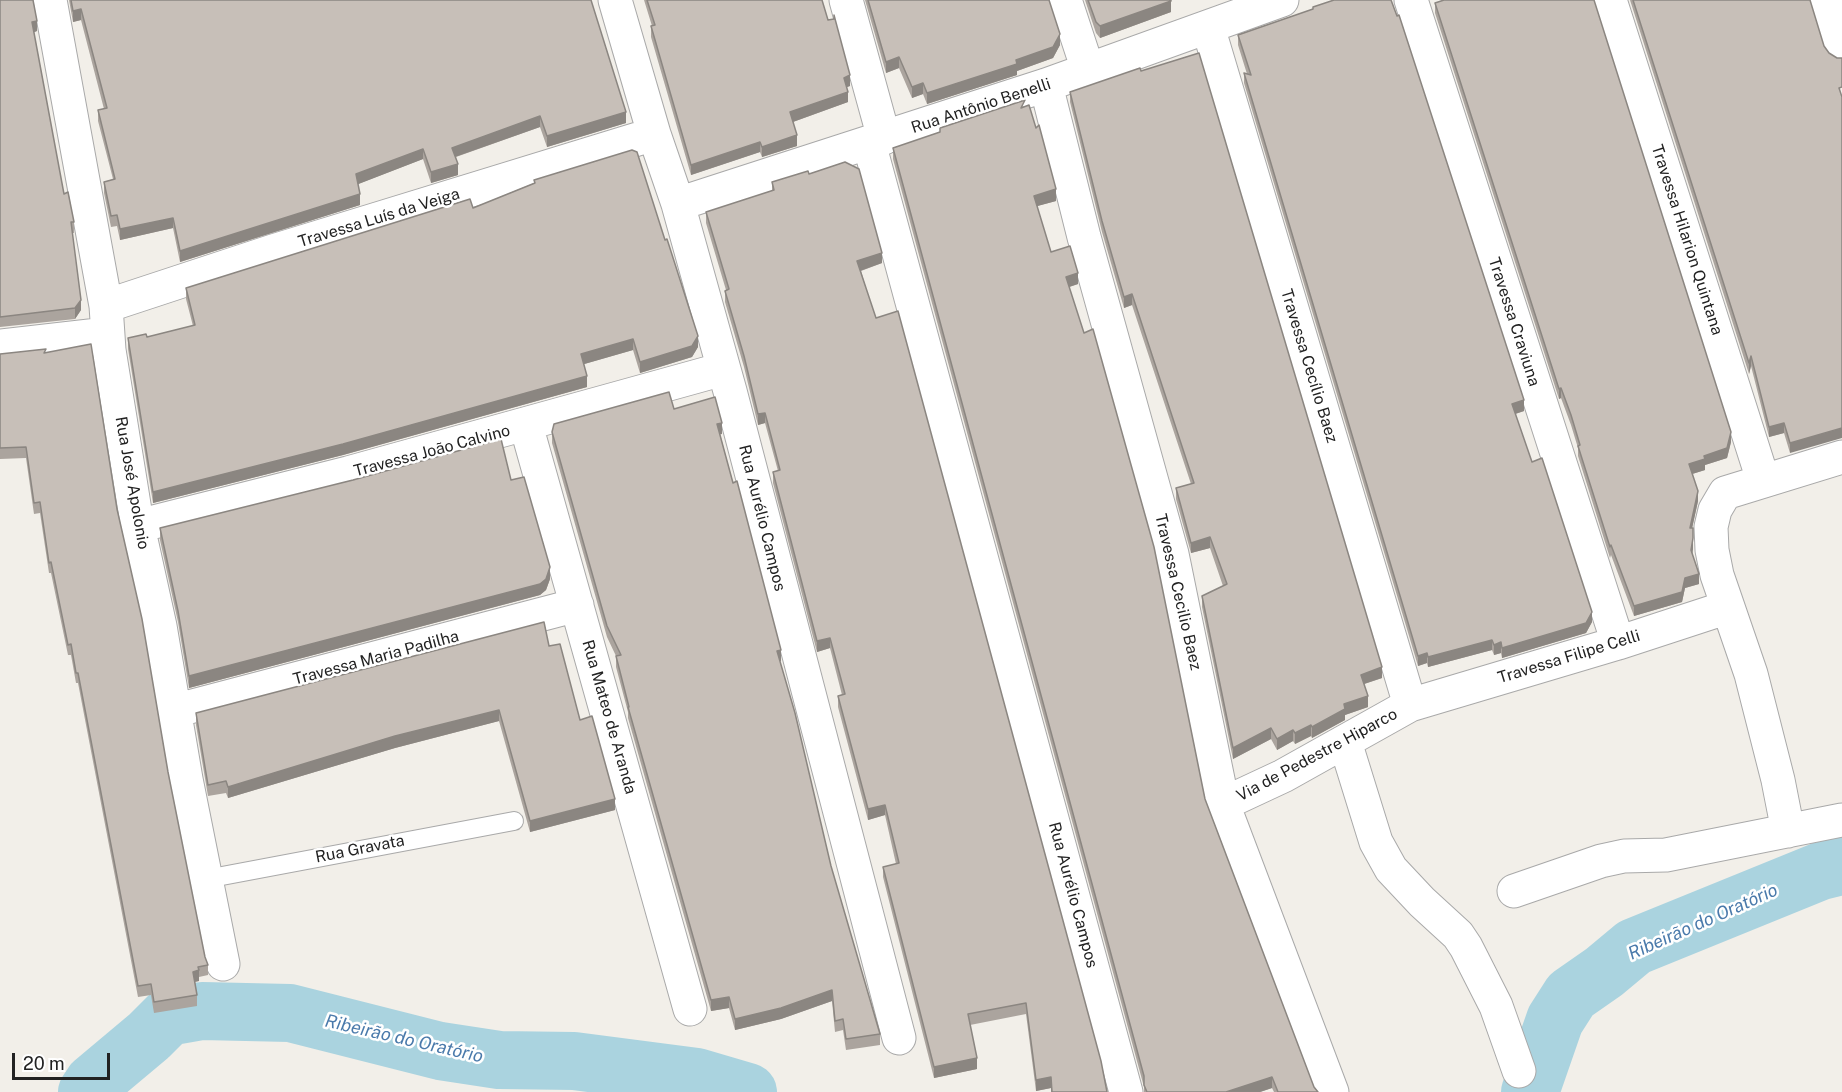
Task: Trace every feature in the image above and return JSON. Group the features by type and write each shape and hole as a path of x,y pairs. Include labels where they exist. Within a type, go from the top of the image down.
{"street":[{"name":"Rua José Apolonio","path":"50,0 107,320 138,526 160,626 174,711 223,964"},
{"name":"Rua Aurélio Campos","path":"615,0 654,134 678,204 899,1038"},
{"name":"Rua Aurélio Campos","path":"846,0 876,141 1126,1092"},
{"path":"1065,0 1088,70"},
{"name":"Rua Antônio Benelli","path":"678,204 1046,85 1281,0"},
{"name":"Travessa Craviuna","path":"1411,0 1618,643"},
{"name":"Travessa Hilarion Quintana","path":"1610,0 1763,480"},
{"path":"1826,0 1842,50"},
{"name":"Travessa Cecílio Baez","path":"1208,27 1410,705"},
{"name":"Travessa Cecilio Baez","path":"1046,85 1084,237 1172,554 1223,804 1332,1092"},
{"name":"Travessa Luís da Veiga","path":"0,346 107,320 273,251 654,134"},
{"name":"Travessa João Calvino","path":"138,526 348,473 723,369"},
{"name":"Rua Mateo de Aranda","path":"526,425 690,1010"},
{"path":"1788,831 1778,780 1751,674 1717,575 1712,550 1711,527 1714,510 1725,493 1842,457"},
{"name":"Travessa Maria Padilha","path":"174,711 577,605"},
{"name":"Travessa Filipe Celli","path":"1410,705 1618,643 1732,620"},
{"name":"Via de Pedestre Hiparco","path":"1223,804 1283,776 1410,705"},
{"path":"1345,742 1376,842 1391,869 1458,935 1466,947 1496,1006 1519,1071"},
{"path":"1514,891 1601,861 1624,856 1666,855 1842,820"}],"lane":[{"name":"Rua Gravata","path":"206,879 514,821"}],"building":[{"path":"0,0 33,0 37,21 32,22 64,194 68,192 74,222 71,222 81,300 75,308 0,317"},
{"path":"71,0 591,0 626,112 547,136 540,116 452,148 458,164 431,172 423,149 356,174 360,194 180,251 173,218 120,229 117,215 111,216 104,182 115,179 98,110 107,108 81,9 73,11"},
{"path":"647,0 822,0 828,20 834,19 834,15 850,75 844,78 848,92 790,112 797,135 762,147 760,142 691,165 651,26 655,25"},
{"path":"868,0 1049,0 1060,34 1053,47 1016,60 1017,64 927,93 923,83 912,87 899,57 886,62"},
{"path":"1088,0 1171,1 1100,26 1096,22"},
{"path":"1334,0 1391,0 1397,16 1399,15 1524,400 1512,404 1532,462 1542,458 1592,612 1586,623 1502,648 1501,642 1494,645 1492,640 1428,657 1427,653 1418,656 1244,73 1251,75 1238,35"},
{"path":"1444,0 1594,0 1731,432 1727,448 1689,464 1698,491 1690,528 1693,528 1691,550 1699,574 1685,578 1682,592 1634,606 1611,545 1610,547 1578,446 1580,445 1571,415 1561,388 1559,389 1435,3"},
{"path":"1633,0 1810,0 1824,46 1829,53 1842,58 1842,87 1839,88 1842,97 1842,428 1790,443 1784,423 1769,427 1751,356 1749,363"},
{"path":"1199,53 1382,667 1361,675 1368,696 1344,704 1345,709 1312,727 1311,725 1295,733 1293,730 1277,739 1271,728 1233,748 1202,596 1227,584 1210,537 1191,543 1176,488 1194,483 1132,294 1124,297 1102,221 1070,92 1140,68 1141,71"},
{"path":"1025,100 1021,108 1029,105 1036,128 1039,125 1056,189 1034,196 1051,252 1070,246 1078,273 1066,277 1084,333 1093,329 1154,547 1205,799 1314,1087 1318,1092 1278,1092 1272,1077 1226,1092 1147,1092 1144,1085 1144,1076 893,148 940,132 940,128"},
{"path":"632,150 637,152 698,336 692,346 640,362 633,339 581,354 587,376 343,444 153,492 128,338 146,334 147,337 195,325 186,288 470,199 473,208 535,183 534,180"},
{"path":"845,162 859,169 882,253 857,261 876,318 898,311 1101,1061 1107,1092 1052,1092 1051,1077 1036,1080 1026,1003 968,1014 977,1058 934,1067 883,867 899,863 885,805 868,809 838,696 845,694 830,638 817,641 773,472 780,470 765,413 758,414 725,291 729,289 706,212 774,190 772,182 808,171 809,174"},
{"path":"91,344 117,509 142,619 168,772 208,965 198,967 199,970 193,972 197,995 154,1002 151,984 138,986 78,673 76,673 71,644 68,645 51,562 49,563 40,502 34,503 26,447 0,448 0,354 46,349 44,353"},
{"path":"669,392 674,409 715,397 722,423 717,424 733,483 737,481 781,650 777,651 795,713 831,866 880,1034 846,1039 843,1019 835,1021 832,990 781,1008 735,1019 729,997 711,1000 628,707 616,656 621,655 607,626 552,432 554,424"},
{"path":"501,439 511,480 524,477 550,567 546,579 540,584 189,676 160,528 353,480"},
{"path":"544,622 549,646 560,644 580,720 592,716 615,799 530,821 499,710 395,736 228,787 226,781 208,785 196,713"}],"waterway":[{"name":"Ribeirão do Oratório","path":"1530,1092 1555,1020 1571,995 1634,947 1821,871 1842,866"},
{"name":"Ribeirão do Oratório","path":"87,1092 93,1083 168,1017 202,1011 290,1013 440,1051 499,1060 574,1061 697,1077 748,1092"}]}
